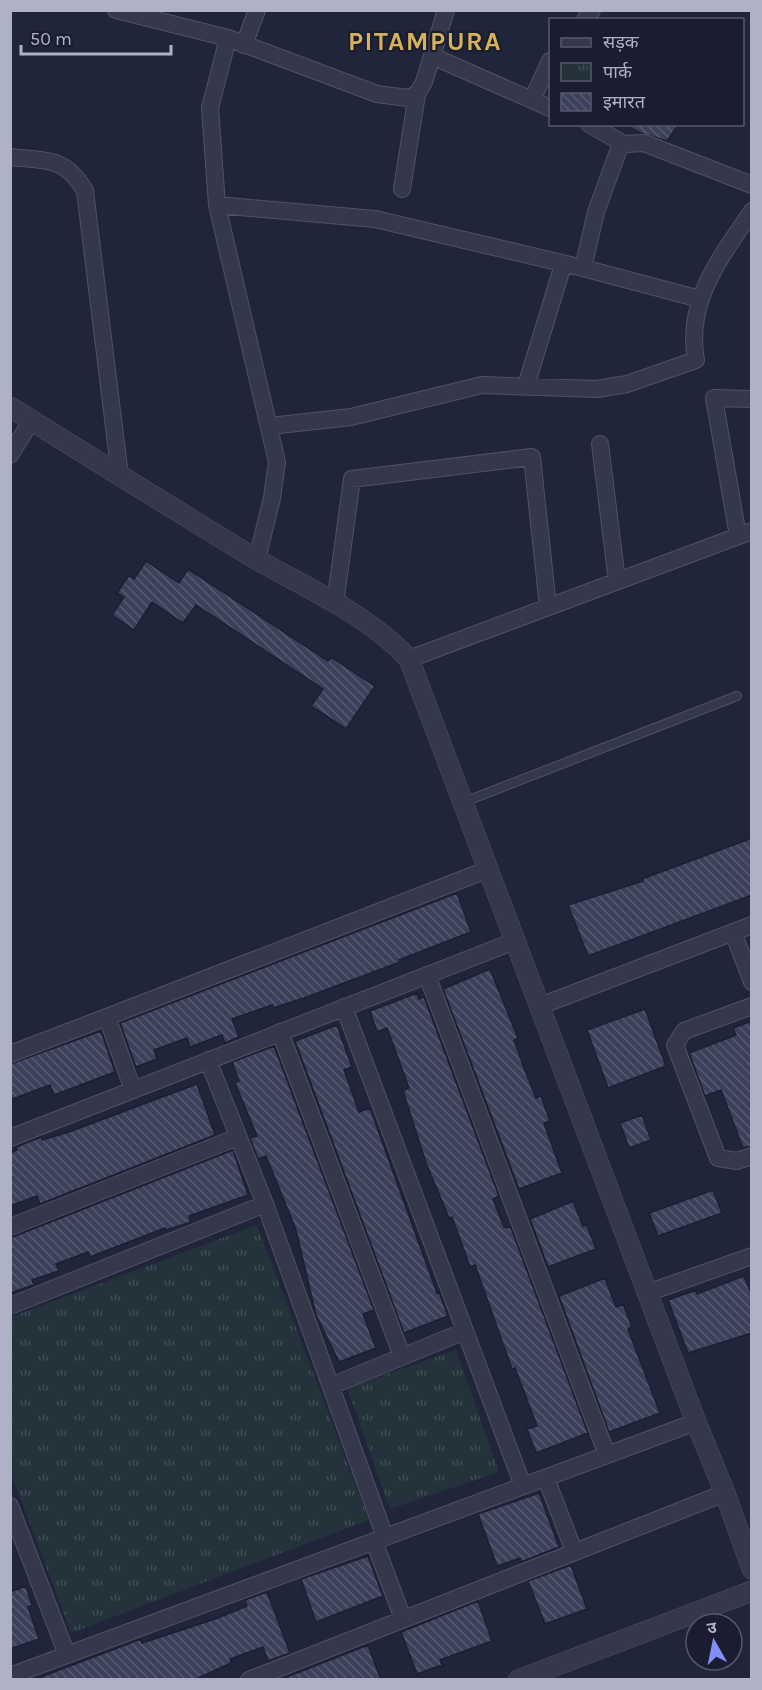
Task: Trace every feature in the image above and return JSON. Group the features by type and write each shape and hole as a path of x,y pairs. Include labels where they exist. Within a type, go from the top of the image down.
{"street":[{"path":"116,10 228,38 394,99 408,98 417,94"},
{"path":"244,45 257,10"},
{"path":"402,189 417,94 424,82 446,10"},
{"path":"228,38 210,108 217,205 277,462 272,498 257,559"},
{"path":"432,56 549,108"},
{"path":"532,100 549,63"},
{"path":"592,126 624,144 644,143 752,185"},
{"path":"583,268 596,212 620,148 624,144"},
{"path":"10,157 60,165 75,172 86,191 120,476"},
{"path":"217,205 359,216 583,268 700,299"},
{"path":"270,426 351,417 467,388 526,386 565,390 608,387 627,384 696,360 693,329 700,299 709,275 752,211"},
{"path":"526,386 563,265"},
{"path":"409,659 745,534 714,398 752,399"},
{"path":"10,407 120,476 335,604 391,640 409,659 752,1569"},
{"path":"10,455 32,420"},
{"path":"600,444 617,581"},
{"path":"335,604 352,478 532,457 549,607"},
{"path":"10,1054 489,869"},
{"path":"540,1006 752,925"},
{"path":"733,932 752,982"},
{"path":"10,1138 515,941"},
{"path":"427,975 607,1455"},
{"path":"752,1006 684,1031 675,1044 718,1158 737,1161 752,1156"},
{"path":"344,1007 523,1486"},
{"path":"107,1017 132,1090"},
{"path":"280,1032 402,1356"},
{"path":"208,1060 265,1204 331,1386 403,1619"},
{"path":"10,1227 238,1137"},
{"path":"10,1306 265,1204"},
{"path":"647,1293 752,1256"},
{"path":"331,1386 465,1330"},
{"path":"10,1676 696,1422"},
{"path":"546,1478 574,1551"},
{"path":"249,1680 725,1493"},
{"path":"10,1506 68,1655"},
{"path":"518,1680 751,1594"}],"lane":[{"path":"463,802 738,696"}],"green space":[{"path":"257,1225 369,1520 71,1633 11,1473 11,1317"},
{"path":"456,1350 499,1472 390,1509 347,1388"}],"building":[{"path":"628,126 678,126 667,141 640,133"},
{"path":"146,561 179,583 188,569 328,661 331,657 375,686 346,729 311,706 323,689 196,605 183,623 152,602 134,630 112,615 124,597 117,593 129,575 134,579"},
{"path":"752,838 752,895 588,956 568,905 643,881 642,879"},
{"path":"457,893 471,932 399,960 400,962 304,998 273,1008 272,1005 232,1019 239,1037 225,1043 222,1035 190,1047 187,1038 154,1050 157,1059 136,1067 120,1023"},
{"path":"490,969 518,1038 514,1040 526,1073 536,1098 541,1096 550,1121 544,1123 562,1173 519,1189 443,989"},
{"path":"417,993 419,999 424,997 499,1196 493,1199 504,1227 511,1228 588,1433 536,1453 527,1429 537,1426 515,1368 512,1369 475,1265 470,1267 452,1217 449,1218 426,1163 403,1091 409,1088 387,1028 377,1032 370,1011"},
{"path":"645,1009 666,1066 608,1088 587,1030"},
{"path":"752,1021 752,1146 743,1148 721,1090 705,1096 689,1053 736,1035 733,1028"},
{"path":"337,1025 352,1067 344,1070 359,1112 370,1108 437,1293 439,1292 448,1316 404,1333 295,1041"},
{"path":"101,1031 115,1072 54,1095 50,1085 10,1100 10,1064"},
{"path":"274,1046 374,1310 363,1314 376,1348 339,1362 316,1315 296,1230 266,1156 258,1159 250,1138 257,1136 235,1083 239,1081 232,1062"},
{"path":"197,1084 215,1135 40,1204 37,1196 10,1206 10,1153 17,1150 16,1147 41,1137 42,1140 69,1132"},
{"path":"642,1115 651,1140 629,1148 620,1123"},
{"path":"233,1150 248,1195 189,1216 191,1222 166,1230 165,1228 90,1257 88,1252 56,1264 59,1271 32,1280 34,1285 10,1293 10,1238"},
{"path":"713,1190 722,1213 658,1236 649,1213"},
{"path":"573,1201 583,1226 587,1225 596,1249 548,1267 530,1219"},
{"path":"744,1276 752,1295 752,1333 688,1353 668,1300 696,1290 697,1294"},
{"path":"605,1278 616,1307 623,1304 632,1327 628,1329 660,1413 609,1432 559,1296"},
{"path":"539,1493 559,1547 521,1562 520,1558 497,1566 478,1514"},
{"path":"368,1556 383,1596 316,1622 301,1579"},
{"path":"571,1565 587,1609 545,1624 528,1581"},
{"path":"26,1586 32,1605 28,1607 39,1639 10,1649 10,1592"},
{"path":"267,1592 290,1653 268,1661 263,1647 230,1659 231,1663 194,1680 33,1680 141,1639 142,1643 215,1619 247,1606 245,1600"},
{"path":"478,1601 492,1641 440,1660 442,1665 417,1674 401,1632"},
{"path":"368,1645 381,1680 279,1680"}],"district":[{"name":"PITAMPURA","path":"425,41"}]}
